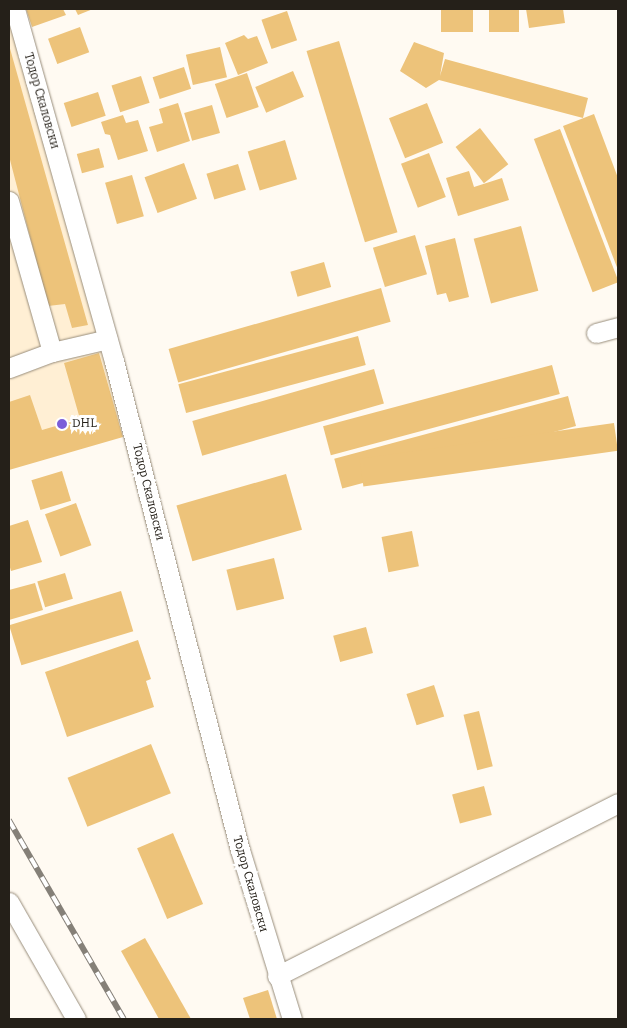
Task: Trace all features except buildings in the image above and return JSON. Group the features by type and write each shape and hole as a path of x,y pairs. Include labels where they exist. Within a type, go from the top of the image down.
{"street":[{"name":"Тодор Скаловски","path":"15,9 108,338 240,850 277,976 292,1019"},
{"path":"9,201 52,352"},
{"path":"596,333 618,327"},
{"path":"9,368 52,352 108,338"},
{"path":"277,976 618,803"},
{"path":"9,902 76,1019"}],"shaded area":[{"path":"9,9 128,420 9,462"}],"railway":[{"path":"9,820 124,1019"}],"place":[{"name":"DHL","path":"62,424"}]}
